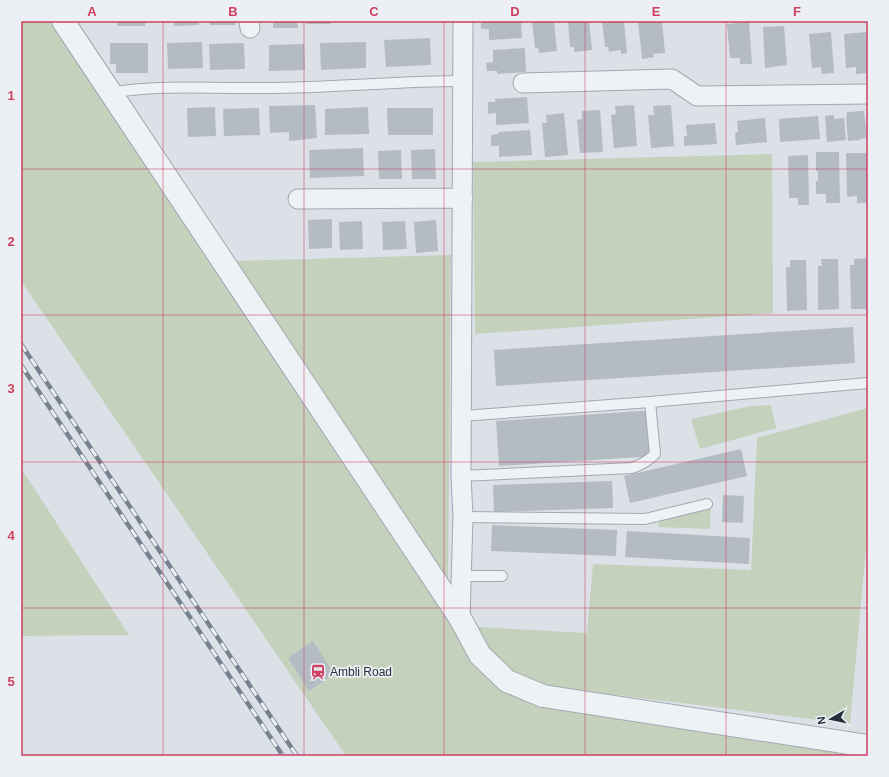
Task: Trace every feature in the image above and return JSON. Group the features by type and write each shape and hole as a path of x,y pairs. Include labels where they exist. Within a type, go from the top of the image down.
{"street":[{"path":"62,21 460,618 480,655 507,681 543,696 868,746"},
{"path":"460,618 463,517 461,476 463,21"},
{"path":"523,83 672,79 697,96 868,94"},
{"path":"298,199 463,198"}],"lane":[{"path":"110,93 124,90 174,88 265,88 463,81"},
{"path":"462,416 650,402 868,383"},
{"path":"461,476 632,468 640,465 648,461 655,454 650,402"},
{"path":"463,517 645,519 707,504"},
{"path":"461,576 502,576"}],"green space":[{"path":"21,21 58,21 478,656 543,698 852,756 346,756 21,281"},
{"path":"772,154 773,313 475,334 473,162"},
{"path":"451,255 448,581 232,261"},
{"path":"771,405 776,428 700,449 691,419 751,406"},
{"path":"868,408 868,526 850,724 544,686 512,673 487,648 476,627 587,633 593,564 751,570 757,438"},
{"path":"21,468 129,635 21,636"},
{"path":"711,505 710,529 658,527 659,518"}],"building":[{"path":"117,21 145,21 145,26 117,26"},
{"path":"174,21 199,21 199,25 174,26"},
{"path":"210,21 235,21 235,25 210,25"},
{"path":"273,21 297,21 298,28 273,28"},
{"path":"306,21 331,21 331,24 306,24"},
{"path":"481,21 521,21 522,38 489,40 489,29 481,29"},
{"path":"532,21 554,21 557,51 539,53 538,48 535,48"},
{"path":"568,21 589,21 592,50 574,52 574,47 570,47"},
{"path":"602,21 624,21 627,53 621,54 621,50 609,52 608,47 605,47"},
{"path":"638,21 662,21 665,53 653,54 654,57 642,59"},
{"path":"749,22 752,64 740,64 740,58 730,58 727,24"},
{"path":"784,26 787,65 765,68 763,27"},
{"path":"831,32 834,73 822,74 821,67 812,68 809,34"},
{"path":"866,32 868,73 856,74 856,67 846,68 844,34"},
{"path":"430,38 431,65 386,67 384,40"},
{"path":"202,42 203,68 168,69 167,43"},
{"path":"366,42 366,68 321,70 320,43"},
{"path":"110,43 148,43 148,73 116,73 116,64 110,64"},
{"path":"244,43 245,69 210,70 209,44"},
{"path":"304,44 305,70 269,71 269,45"},
{"path":"525,48 526,72 497,74 497,71 487,71 486,63 493,62 493,50"},
{"path":"527,97 529,123 496,125 496,113 488,114 488,102 495,102 495,99"},
{"path":"315,105 317,138 289,141 289,132 270,133 269,106"},
{"path":"634,105 637,146 614,148 611,115 616,114 615,106"},
{"path":"671,105 674,146 651,148 648,115 654,115 653,106"},
{"path":"215,107 216,136 188,137 187,108"},
{"path":"368,107 369,134 325,135 325,109"},
{"path":"259,108 260,135 224,136 223,109"},
{"path":"387,108 433,108 433,135 388,135"},
{"path":"600,110 603,152 580,153 577,120 582,119 582,111"},
{"path":"864,111 867,138 848,141 847,112"},
{"path":"564,113 568,155 545,157 542,123 547,123 546,115"},
{"path":"834,115 834,119 844,118 846,140 827,142 825,116"},
{"path":"818,116 820,139 780,142 779,119"},
{"path":"765,118 767,142 736,145 735,133 738,132 737,121"},
{"path":"715,123 717,144 684,146 684,136 687,136 686,125"},
{"path":"530,130 532,155 499,157 499,146 491,146 491,135 498,134 498,132"},
{"path":"363,148 364,176 310,178 309,150"},
{"path":"435,149 436,179 412,179 411,150"},
{"path":"401,150 402,179 379,179 378,151"},
{"path":"816,152 839,152 840,203 826,203 826,194 816,194 818,171 816,171"},
{"path":"846,153 868,153 868,203 857,203 857,196 847,197"},
{"path":"808,155 809,205 798,205 798,198 789,198 788,156"},
{"path":"332,219 332,248 309,249 308,220"},
{"path":"436,220 438,251 416,253 414,222"},
{"path":"362,221 363,249 340,250 339,222"},
{"path":"405,221 407,249 383,250 382,222"},
{"path":"868,258 868,309 851,309 850,265 854,265 854,259"},
{"path":"821,259 838,259 839,309 818,310 818,266 822,266"},
{"path":"790,260 806,260 807,310 787,311 786,267 790,267"},
{"path":"853,327 855,363 496,386 494,350"},
{"path":"654,410 657,456 499,466 496,421"},
{"path":"741,449 747,476 630,503 624,476"},
{"path":"612,481 613,508 494,512 493,485"},
{"path":"723,495 744,496 743,523 722,522"},
{"path":"492,525 617,530 616,556 491,551"},
{"path":"627,531 750,538 749,564 625,557"},
{"path":"313,641 334,674 309,691 288,658"}],"railway":[{"path":"21,344 297,756"},
{"path":"21,365 283,756"}],"place":[{"name":"Ambli Road","path":"318,672"}]}
